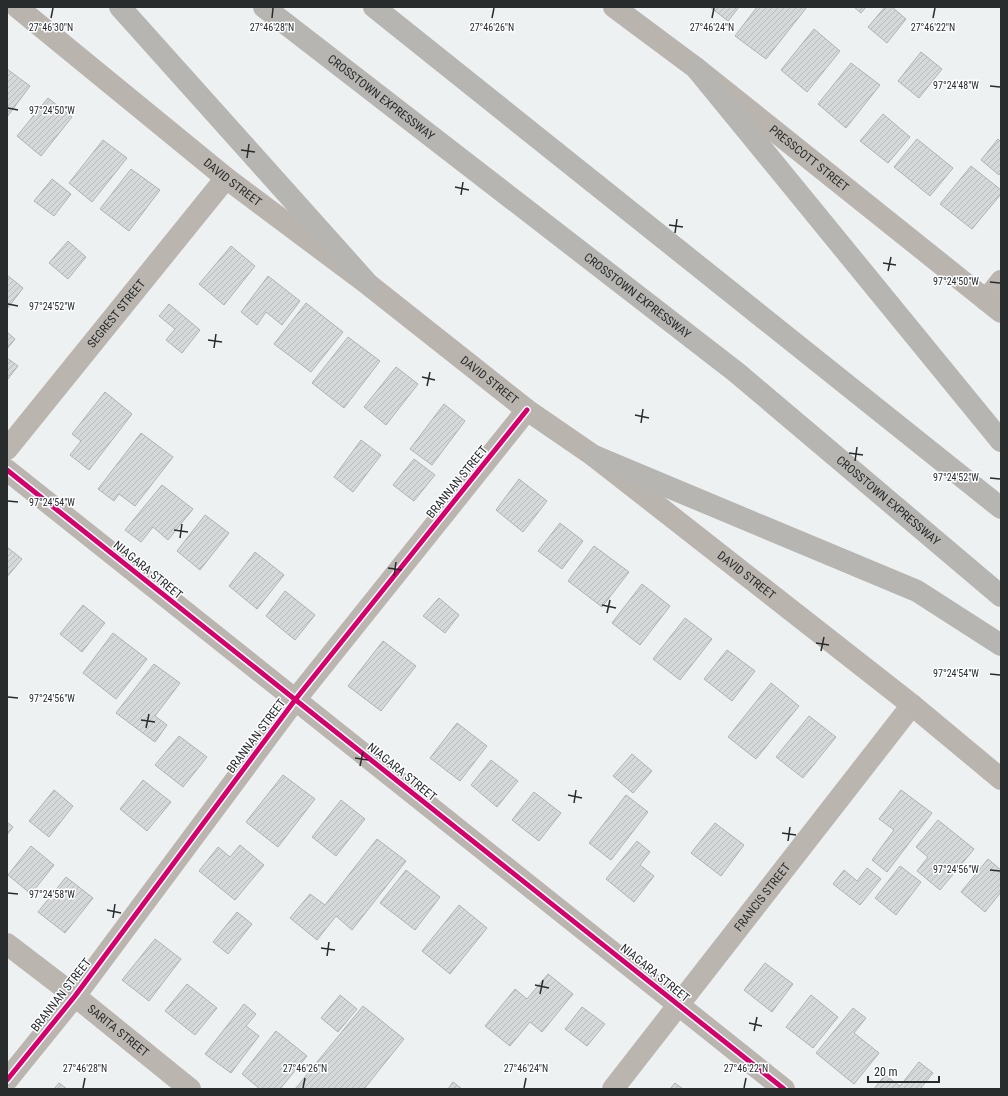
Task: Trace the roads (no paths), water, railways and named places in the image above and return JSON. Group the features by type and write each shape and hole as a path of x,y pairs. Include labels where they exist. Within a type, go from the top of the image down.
{"highway":[{"path":"120,7 369,285"},
{"name":"CROSSTOWN EXPRESSWAY","path":"264,7 736,372 1001,596"},
{"path":"374,7 1001,508"},
{"path":"696,68 1001,441"},
{"path":"594,456 917,591 1001,645"}],"main road":[{"name":"DAVID STREET","path":"17,7 226,178 369,285 527,410 594,456 912,705 1001,780"},
{"name":"PRESSCOTT STREET","path":"614,7 696,68 994,306"}],"street":[{"name":"SEGREST STREET","path":"7,449 226,178"},
{"path":"994,306 1001,281"},
{"name":"BRANNAN STREET","path":"7,1080 75,996 295,700 527,410"},
{"name":"NIAGARA STREET","path":"7,470 784,1089"},
{"name":"FRANCIS STREET","path":"613,1089 912,705"},
{"name":"SARITA STREET","path":"7,944 75,996 190,1089"}]}
